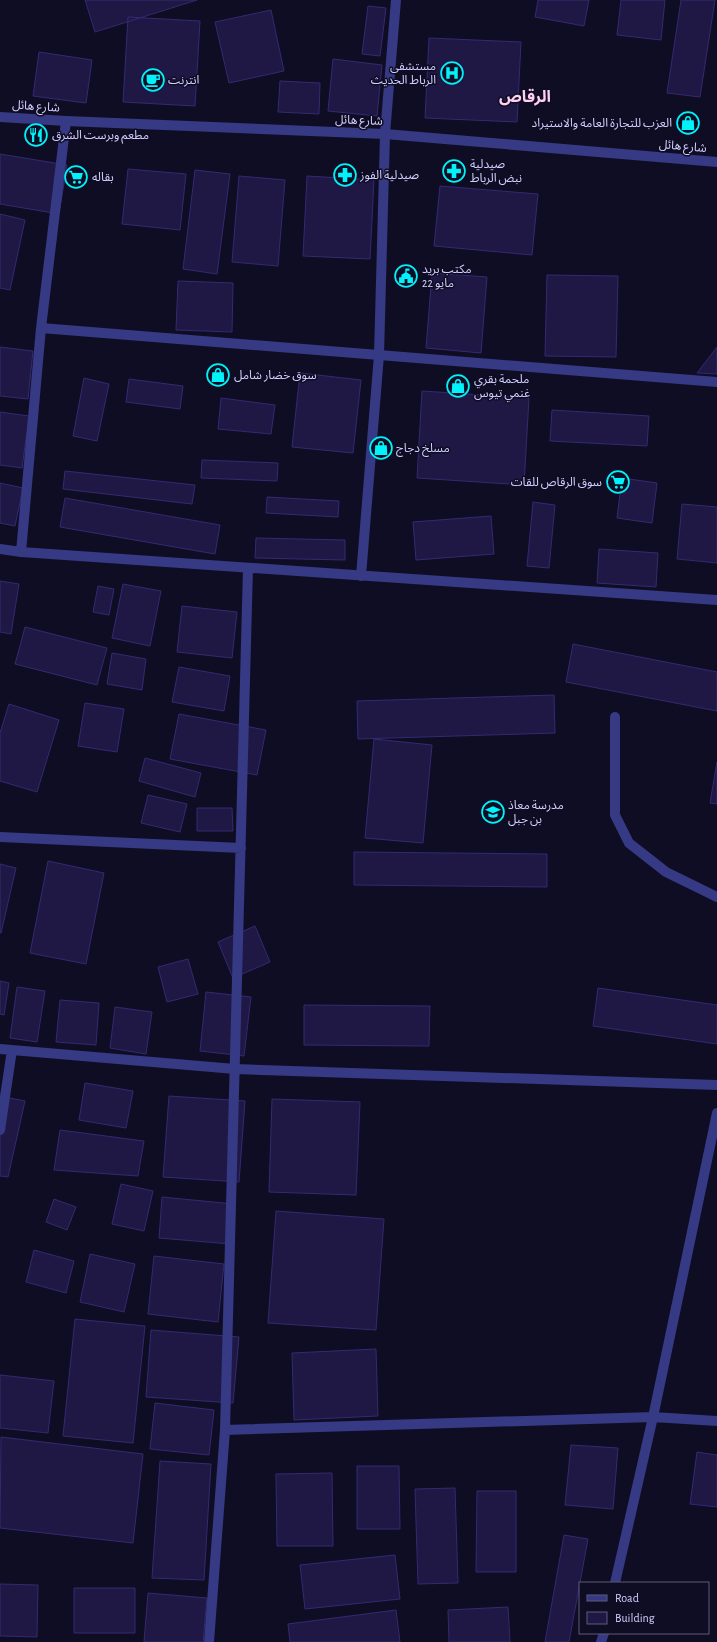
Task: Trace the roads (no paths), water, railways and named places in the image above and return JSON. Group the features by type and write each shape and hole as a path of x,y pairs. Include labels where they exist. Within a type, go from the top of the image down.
{"street":[{"path":"361,576 379,355 385,134 396,0"},
{"name":"شارع هائل","path":"0,117 385,134 717,162"},
{"path":"21,552 41,328 66,121"},
{"path":"41,328 717,382"},
{"path":"0,550 717,600"},
{"path":"209,1642 225,1430 248,568"},
{"path":"615,717 615,815 629,843 666,872 717,896"},
{"path":"0,837 241,848"},
{"path":"0,1049 235,1069 717,1085"},
{"path":"0,1130 12,1050"},
{"path":"615,1582 653,1417 717,1113"},
{"path":"225,1430 653,1417 717,1421"}],"place":[{"name":"مستشفى الرباط الحديث","path":"452,73"},
{"name":"انترنت","path":"153,80"},
{"name":"العزب للتجارة العامة والاستيراد","path":"688,123"},
{"name":"مطعم وبرست الشرق","path":"36,135"},
{"name":"صيدلية نبض الرباط","path":"454,171"},
{"name":"صيدلية الفوز","path":"345,175"},
{"name":"بقاله","path":"76,177"},
{"name":"مكتب بريد 22 مايو","path":"406,276"},
{"name":"سوق خضار شامل","path":"218,375"},
{"name":"ملحمة بقري غنمي تيوس","path":"458,386"},
{"name":"مسلخ دجاج","path":"381,448"},
{"name":"سوق الرقاص للقات","path":"618,482"},
{"name":"مدرسة معاذ بن جبل","path":"493,812"}],"district":[{"name":"الرقاص","path":"525,96"}]}
